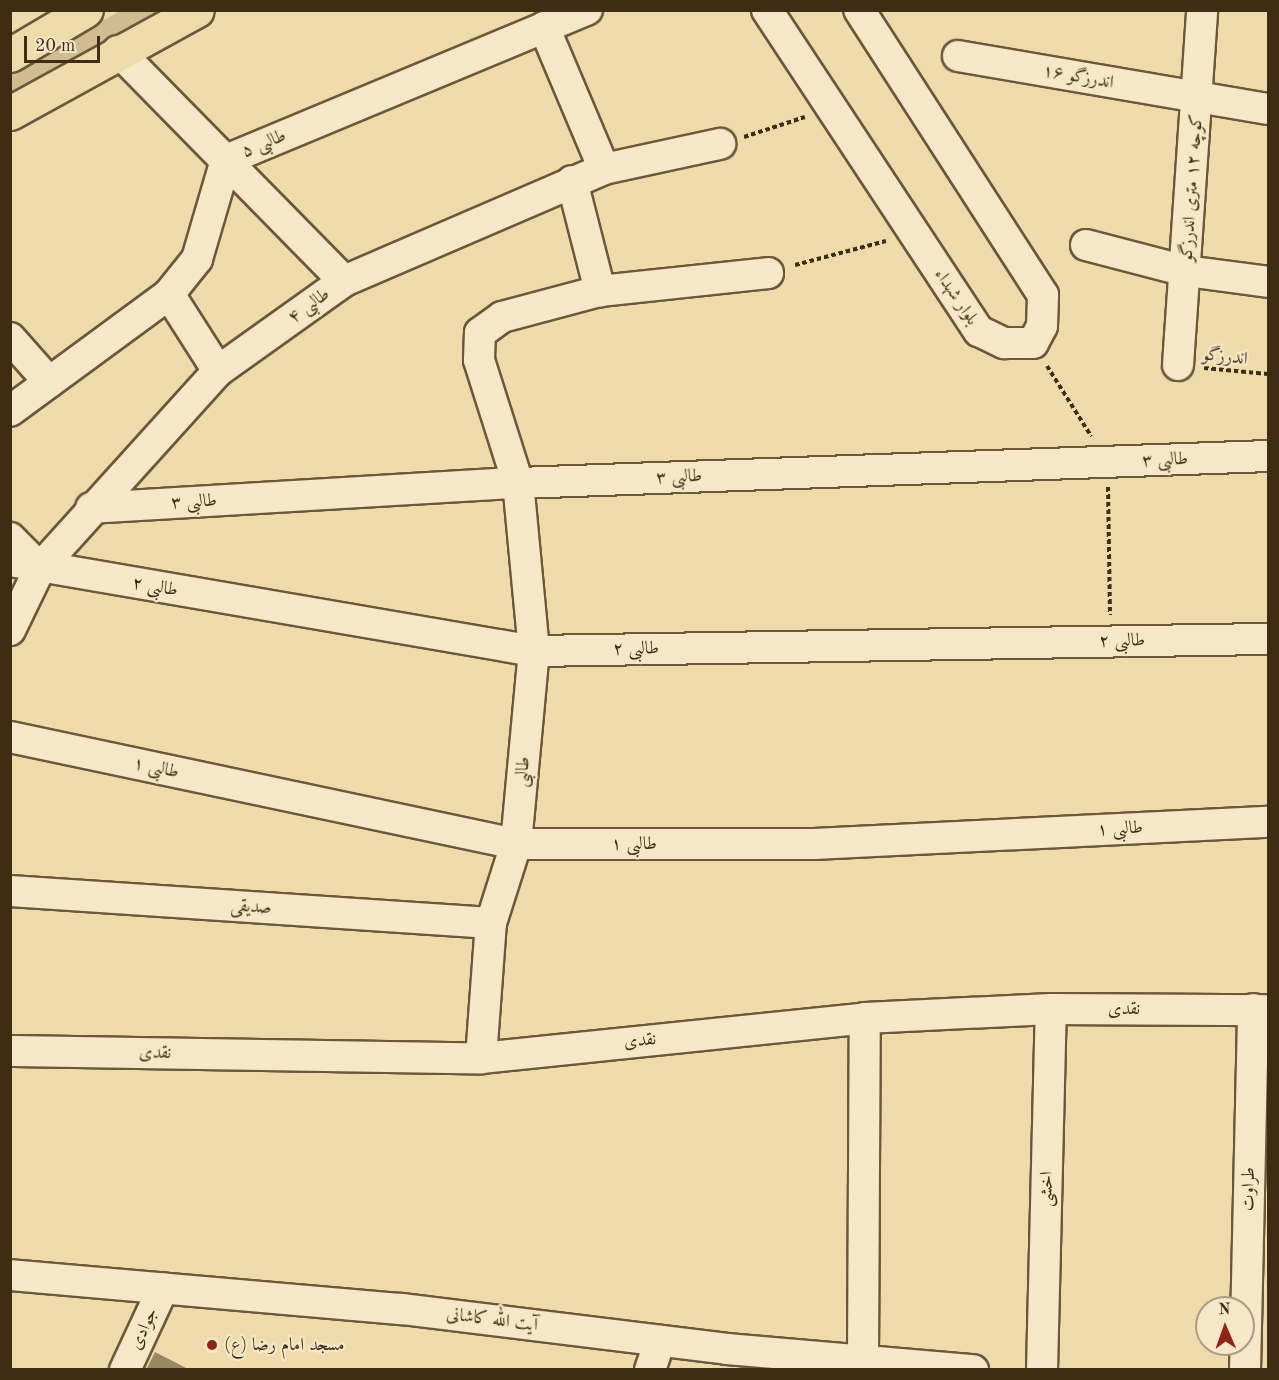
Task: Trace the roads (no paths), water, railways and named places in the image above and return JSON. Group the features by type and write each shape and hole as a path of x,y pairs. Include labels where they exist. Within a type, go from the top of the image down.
{"main road":[{"path":"10,54 86,10"},
{"path":"10,113 118,51 197,10"}],"street":[{"name":"طالبی ۵","path":"10,411 169,294 197,258 226,160 587,10"},
{"name":"بلوار شهداء","path":"767,10 979,331 1004,343 1033,343 1042,326 1043,295 859,10"},
{"name":"کوچه ۱۲ متری اندرزگو","path":"1178,365 1198,98 1202,10"},
{"path":"544,27 604,169"},
{"path":"118,51 344,281"},
{"name":"اندرزگو ۱۶","path":"958,56 1269,109"},
{"name":"طالبی ۴","path":"10,630 40,568 91,508 218,371 344,281 604,169 720,144"},
{"path":"572,181 600,291 768,273"},
{"path":"1086,245 1186,271 1269,282"},
{"name":"طالبی","path":"481,1058 491,923 516,844 534,651 518,483 479,360 480,333 502,317 600,291"},
{"path":"169,294 218,371"},
{"path":"10,338 49,382"},
{"name":"طالبی ۳","path":"91,508 518,483 1269,456"},
{"path":"10,538 40,568"},
{"name":"طالبی ۲","path":"10,561 40,568 534,651 1269,639"},
{"name":"طالبی ۱","path":"10,737 516,844 814,844 1269,822"},
{"name":"صدیقی","path":"10,891 491,923"},
{"name":"نقدی","path":"10,1051 481,1058 865,1018 1051,1009 1261,1010"},
{"name":"اخشی","path":"1042,1370 1051,1009"},
{"name":"طراوت","path":"1245,1370 1261,1010"},
{"path":"863,1359 865,1018"},
{"name":"آیت الله کاشانی","path":"10,1275 163,1288 660,1341 724,1359 863,1359 973,1370"},
{"name":"جوادی","path":"125,1370 163,1288"},
{"path":"650,1370 660,1341"}],"place":[{"name":"مسجد امام رضا (ع)","path":"212,1345"}]}
